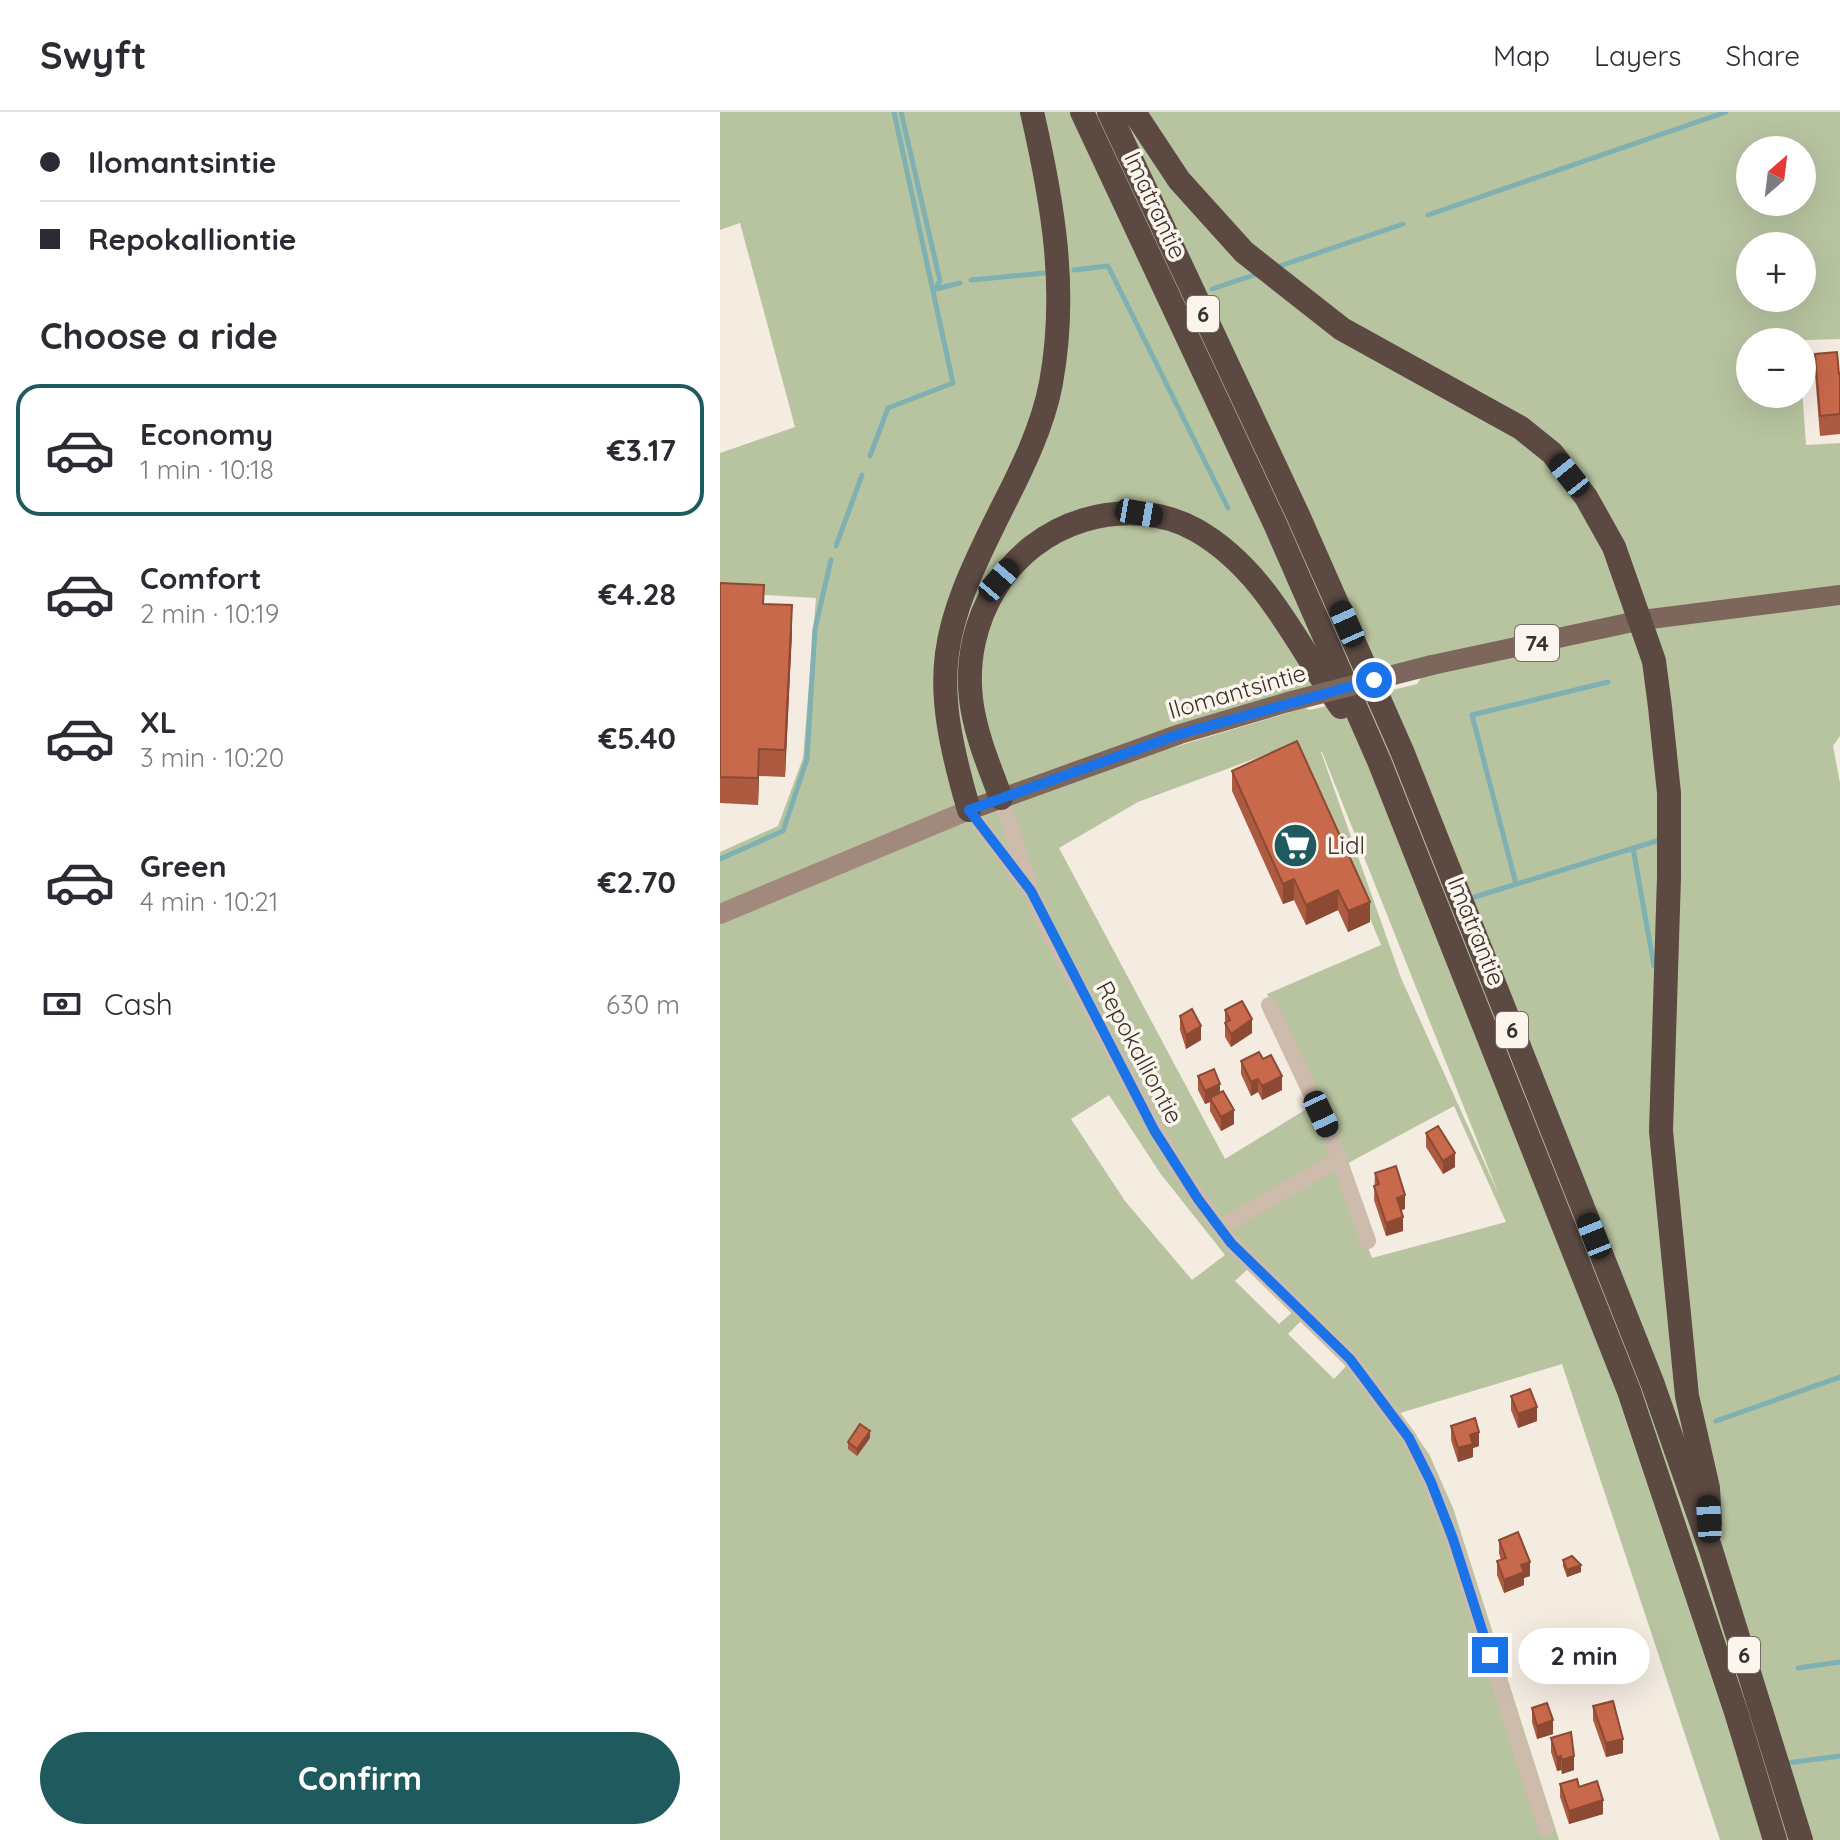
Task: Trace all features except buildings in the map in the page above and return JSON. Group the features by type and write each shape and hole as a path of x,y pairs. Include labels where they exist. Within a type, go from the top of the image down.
{"highway":[{"path":"969,810 954,760 945,707 944,665 949,629 958,598 1015,482 1042,416 1056,338 1060,283 1055,216 1032,112"},
{"name":"Imatrantie","path":"1082,112 1276,526 1379,761 1629,1391 1775,1840"},
{"name":"Imatrantie","path":"1109,112 1298,515 1402,751 1652,1382 1711,1550 1801,1840"},
{"path":"1134,112 1179,180 1266,271 1342,329 1491,410 1552,453 1586,497 1614,547 1654,661 1669,793 1669,877 1661,1052 1667,1209 1687,1396 1708,1488 1711,1550"},
{"path":"1001,798 983,750 971,700 973,651 986,604 1016,561 1045,535 1067,525 1112,514 1167,518 1194,529 1241,562 1259,581 1319,677 1379,761"}],"main road":[{"name":"Ilomantsintie","path":"720,914 1001,798 1180,734 1288,702 1432,665 1642,620 1840,595"}],"street":[{"name":"Repokalliontie","path":"1001,798 1031,891 1154,1130 1198,1199 1231,1243 1350,1359 1409,1438 1431,1482 1453,1539 1546,1829"},
{"name":"Repokalliontie","path":"969,810 1031,891"},
{"path":"1269,1005 1340,1159 1368,1241"},
{"path":"1221,1227 1340,1159"}],"green space":[{"path":"720,112 1124,112 1240,255 1516,433 1581,499 1634,613 1328,680 1262,580 1169,515 1044,531 974,628 995,794 720,910 720,852 778,826 803,758 816,598 720,592 720,453 795,427 740,223 720,230"},
{"path":"1145,112 1840,112 1840,339 1816,340 1816,328 1736,328 1736,408 1803,408 1806,445 1840,443 1840,736 1833,746 1840,783 1840,1840 1720,1840 1562,1364 1400,1413 1429,1454 1453,1508 1559,1840 720,1840 720,918 1058,782 1304,708 1310,710 1417,684 1425,671 1648,625 1556,446 1348,324 1250,244 1186,175","holes":["1297,743 1381,945 1267,994 1318,1102 1225,1159 1059,848 1138,802","1321,752 1499,1195 1401,978","1109,1095 1160,1173 1225,1255 1192,1280 1125,1201 1071,1119","1454,1106 1506,1222 1372,1258 1339,1168","1251,1266 1296,1309 1279,1324 1235,1281","1304,1318 1349,1363 1334,1379 1288,1334"]},
{"path":"1137,518 1219,551 1320,684 1003,791 977,699 991,605 1046,541"}],"waterway":[{"path":"870,456 888,408 953,383 894,112"},
{"path":"901,112 940,281 935,289"},
{"path":"1428,215 1726,112"},
{"path":"1277,267 1403,224"},
{"path":"1074,270 1108,266 1228,508"},
{"path":"971,280 1045,273"},
{"path":"1212,289 1260,273"},
{"path":"936,289 960,283"},
{"path":"836,546 862,475"},
{"path":"720,859 783,831 807,759 815,629 831,560"},
{"path":"1516,884 1472,715 1608,682"},
{"path":"1468,899 1663,839"},
{"path":"1633,848 1654,966"},
{"path":"1716,1421 1840,1377"},
{"path":"1798,1668 1840,1662"},
{"path":"1787,1763 1840,1756"}],"place":[{"name":"Lidl","path":"1296,845"}],"route":[{"path":"1374,680 1180,734 969,810 1031,891 1062,958 1154,1130 1198,1199 1231,1243 1350,1359 1409,1438 1431,1482 1453,1539 1490,1655"}]}
